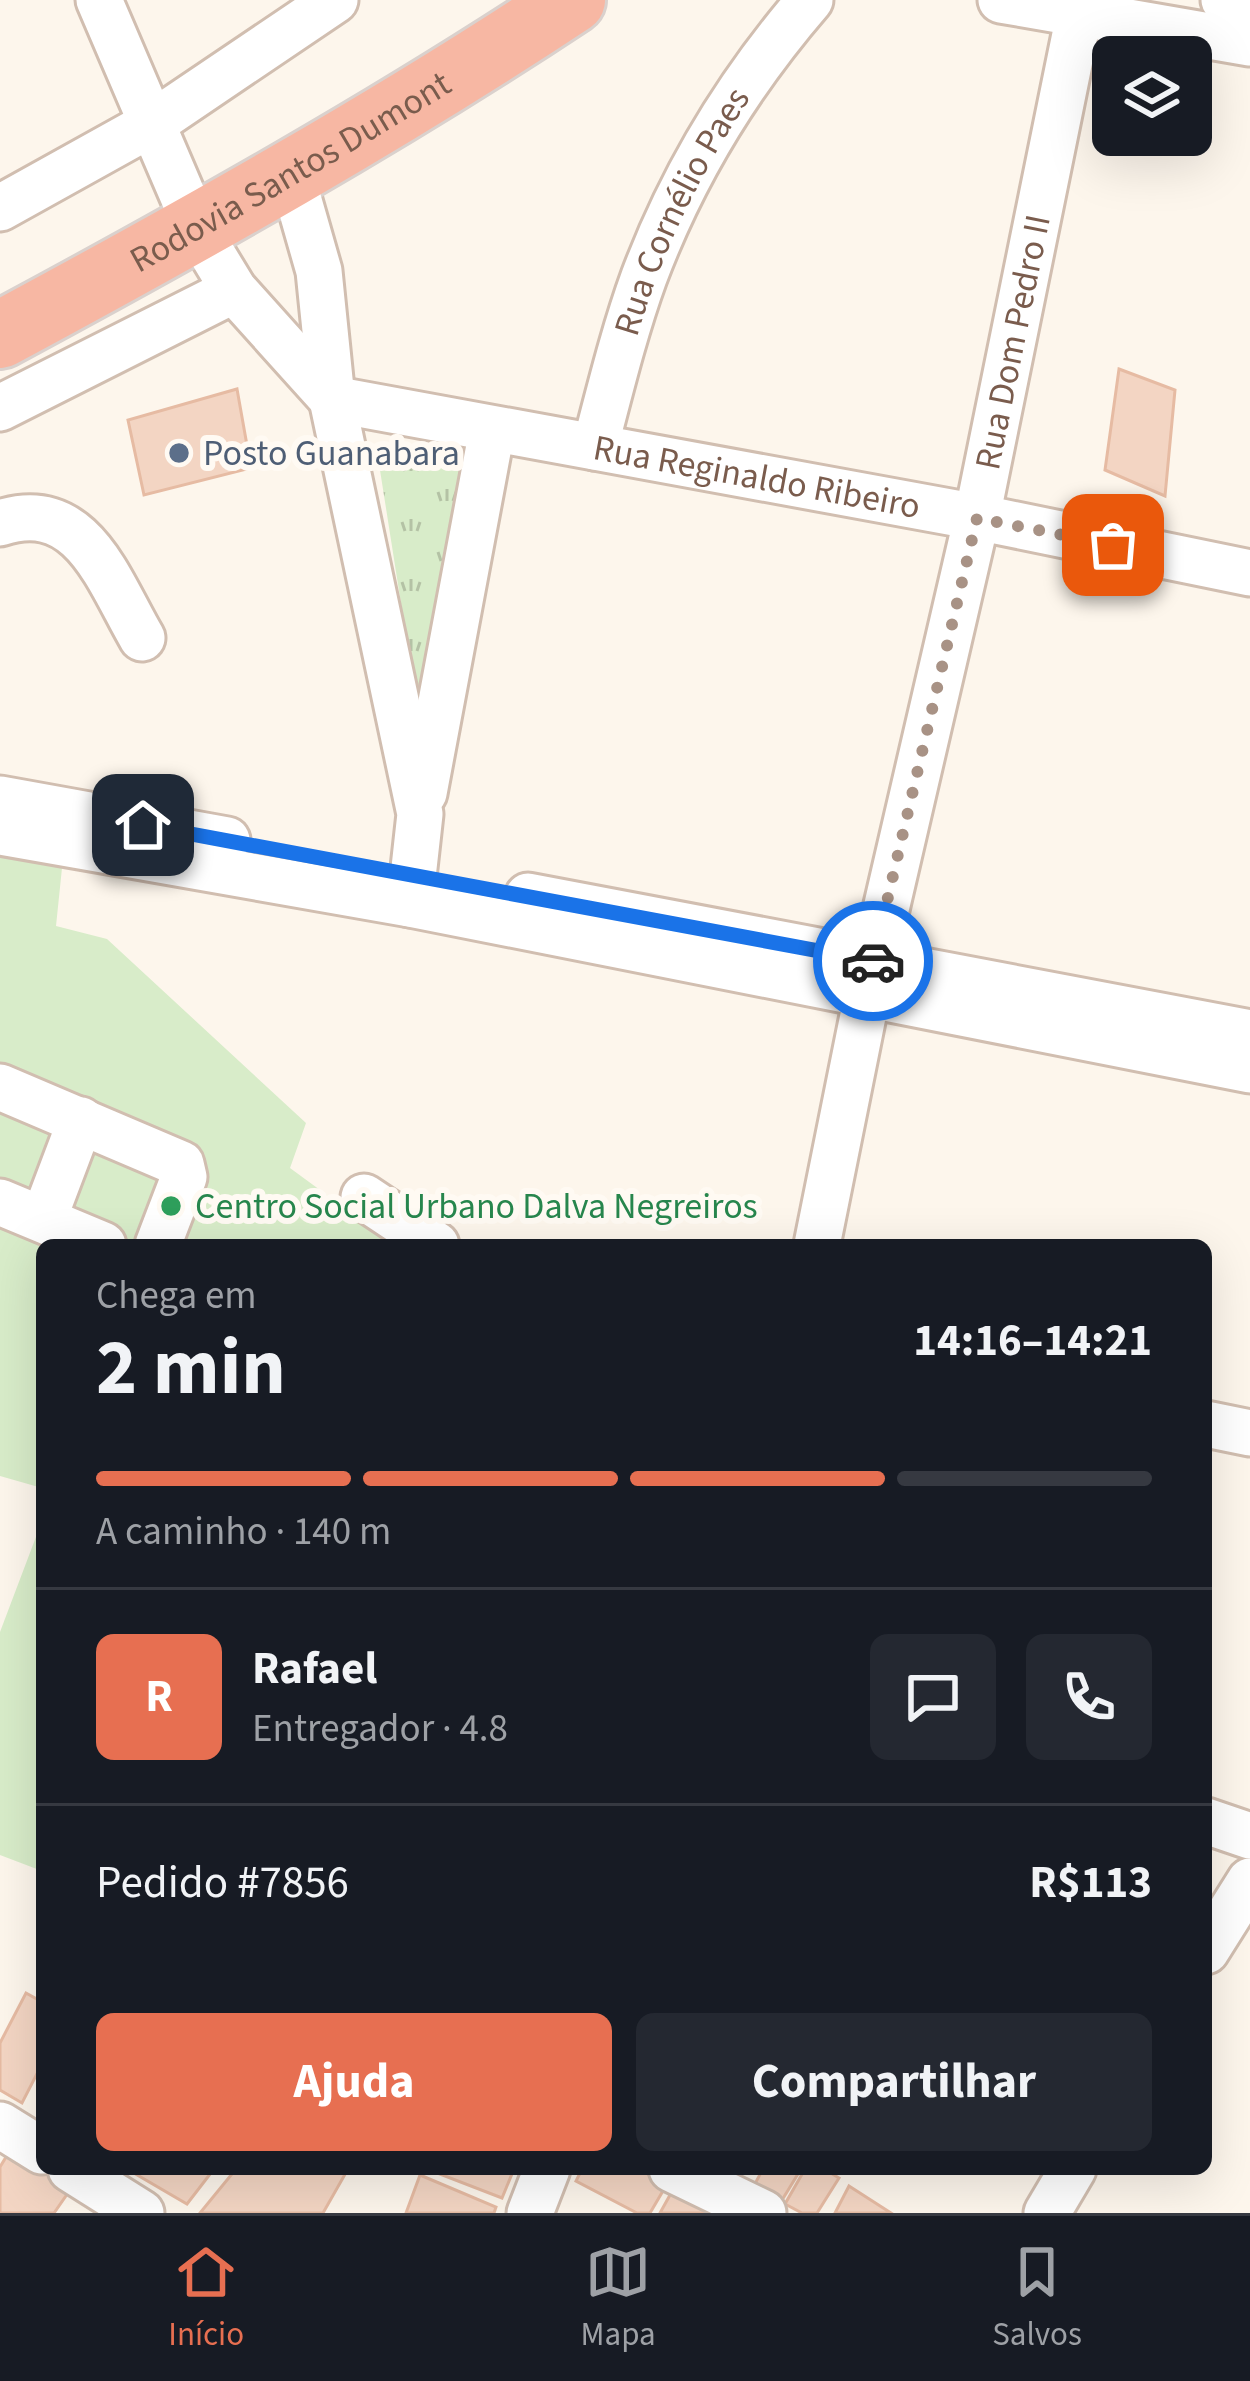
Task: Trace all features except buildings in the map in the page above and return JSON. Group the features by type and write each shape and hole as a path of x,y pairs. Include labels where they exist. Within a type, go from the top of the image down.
{"highway":[{"name":"Rodovia Santos Dumont","path":"0,334 197,230 487,57 572,0"}],"street":[{"path":"99,0 197,230 234,290 332,399"},
{"path":"0,208 153,123 335,0"},
{"name":"Rua Cornélio Paes","path":"596,447 632,314 667,223 722,119 770,47 810,0"},
{"path":"1001,0 1081,6 1250,43"},
{"path":"1224,0 1250,5"},
{"name":"Rua Dom Pedro II","path":"818,1239 871,978 977,518 1081,6"},
{"path":"291,173 319,271 332,399 420,814"},
{"path":"0,408 234,290"},
{"name":"Rua Reginaldo Ribeiro","path":"332,399 1250,573"},
{"path":"413,889 420,814 492,430"},
{"path":"7,508 45,517 87,544 142,638"},
{"path":"2,813 871,978 1250,1070"},
{"path":"871,978 1250,1033"},
{"path":"0,1087 172,1159 185,1170 160,1239"},
{"path":"44,1218 81,1120"},
{"path":"364,1196 427,1239"},
{"path":"0,1202 90,1239"},
{"path":"1212,1425 1250,1433"},
{"path":"1212,1823 1250,1836"},
{"path":"1212,1941 1250,1881"},
{"path":"0,2125 36,2147"},
{"path":"81,2175 141,2213"},
{"path":"530,2213 545,2175"},
{"path":"684,2175 763,2213"},
{"path":"1047,2213 1069,2175"}],"green space":[{"path":"377,451 462,458 419,718"},
{"name":"Centro Social Urbano Dalva Negreiros","path":"0,854 62,868 56,926 107,939 306,1123 290,1168 387,1239 36,1239 36,1486 0,1476"},
{"path":"36,1537 36,1869 0,1855 0,1632"}],"way so far":[{"path":"873,961 977,518 1113,545"}],"place":[{"name":"Posto Guanabara","path":"179,453"},
{"name":"Centro Social Urbano Dalva Negreiros","path":"171,1206"}],"route":[{"path":"143,825 873,961"}]}
